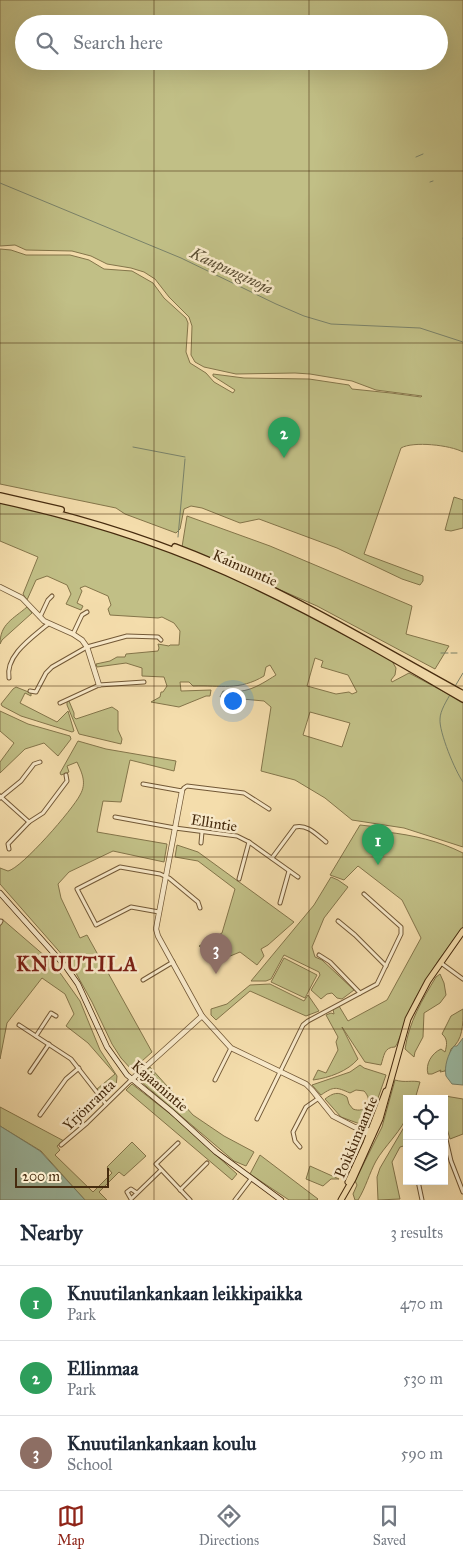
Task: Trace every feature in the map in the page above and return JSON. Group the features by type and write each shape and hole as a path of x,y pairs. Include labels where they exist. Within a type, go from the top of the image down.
{"highway":[{"name":"Kainuuntie","path":"0,496 36,503 102,522 156,540 214,563 291,598 449,689"},
{"name":"Kainuuntie","path":"0,500 57,513 128,534 231,574 301,608 459,694 463,699"}],"main road":[{"name":"Poikkimaantie","path":"341,1199 353,1179 380,1119 408,1020 428,981 463,932"}],"street":[{"path":"0,587 19,596 48,624 73,634 82,640 87,647 99,685"},
{"path":"40,618 48,600 52,596"},
{"path":"73,634 82,615 87,612"},
{"path":"9,678 10,668 17,652 48,624"},
{"path":"30,691 36,692 52,667 87,647 127,636 158,637 161,640"},
{"path":"60,703 99,685 144,682"},
{"path":"29,822 0,797 20,781 34,764 40,762"},
{"path":"10,849 8,844 29,822 41,815 66,783 66,775"},
{"path":"143,784 182,791"},
{"path":"269,809 244,793 187,786 184,788 159,912 157,932 202,1016 231,1048 306,1084 333,1116 354,1127 363,1128 372,1134"},
{"name":"Ellintie","path":"115,817 175,828 232,835 249,842 298,877"},
{"path":"272,858 295,827 300,825 306,827 326,842"},
{"path":"201,843 202,832"},
{"path":"239,879 249,842"},
{"path":"159,912 131,908 96,924 77,889 120,867 160,874 166,877 198,902 200,908"},
{"path":"280,902 289,871"},
{"name":"Kajaanintie","path":"0,893 66,967 78,984 107,1047 131,1080 171,1111 216,1152 281,1200"},
{"path":"257,1119 303,1025 377,984 386,966 402,930 364,894"},
{"path":"338,921 386,966"},
{"path":"320,955 330,962 360,993"},
{"path":"143,980 173,962"},
{"path":"441,963 463,979"},
{"path":"36,1036 51,1013 56,1016"},
{"path":"131,1080 202,1016"},
{"path":"19,1025 71,1059 106,1104"},
{"path":"30,1072 49,1044"},
{"path":"216,1080 231,1048"},
{"path":"40,1115 66,1078 79,1068"},
{"name":"Yrjönranta","path":"61,1145 87,1123 131,1080"},
{"path":"300,1147 295,1141 293,1132 306,1107 319,1098"},
{"path":"446,1140 451,1161 463,1192"},
{"path":"178,1143 156,1164 189,1200"},
{"path":"180,1190 207,1163"},
{"path":"137,1193 161,1170"},
{"path":"234,1200 251,1178"},
{"path":"419,1185 422,1200"}],"shaded area":[{"path":"0,0 463,0 463,452 450,447 432,445 414,445 401,448 364,554 423,576 423,581 420,585 402,579 337,548 259,519 240,523 202,508 191,506 184,509 180,529 176,533 125,514 116,508 0,484 0,249 26,255 70,255 89,260 104,269 132,271 153,283 164,298 186,318 188,323 186,352 190,363 206,373 214,382 233,393 235,390 213,376 213,374 244,378 309,379 349,385 352,389 422,396 376,390 352,381 310,374 236,374 204,367 195,362 191,355 192,326 189,317 169,297 155,279 144,272 107,264 91,256 72,251 26,250 15,245 0,246"},
{"path":"454,497 463,500 463,528 451,531 445,530"},
{"path":"0,503 89,524 147,543 175,553 252,587 392,661 396,668 395,675 391,680 392,682 409,673 463,702 463,847 404,828 352,820 325,798 295,780 261,771 271,707 264,701 220,697 223,691 231,692 251,689 276,675 270,665 266,667 264,676 246,684 193,686 189,682 180,682 181,691 211,690 210,696 179,707 151,702 160,697 161,692 167,686 164,677 142,676 142,668 126,663 97,667 96,664 110,661 117,657 125,657 126,654 158,651 158,644 179,645 180,631 174,623 162,617 110,615 108,609 111,605 108,596 85,586 80,588 82,591 77,603 83,606 81,610 66,604 71,594 67,585 47,576 36,580 27,600 23,594 38,557 0,541","holes":["315,658 323,661 321,667 348,675 357,692 352,694 349,692 336,694 307,686","310,712 350,723 342,747 303,735"]},
{"path":"187,516 270,546 412,606 406,634 449,646 435,669 317,606 182,547"},
{"path":"27,607 32,613 0,644 2,631 12,619"},
{"path":"16,687 31,693 31,696 25,693 20,703 57,722 68,711 74,731 72,732 21,716 2,706 1,704"},
{"path":"67,701 69,701 76,719 112,707 118,711 118,730 122,739 121,744 79,734"},
{"path":"0,711 28,724 70,736 71,739 58,756 44,743 25,749 0,773 0,762 14,743 0,731"},
{"path":"78,741 106,749 176,761 174,771 130,760 121,802 103,801 97,832 167,844 164,862 113,851 69,872 58,884 61,898 80,938 87,935 152,1052 132,1070 112,1044 72,966 0,884 0,868 8,871 24,860 58,824 80,795 83,782 77,762 67,766 69,772 61,775 60,773"},
{"path":"360,825 386,828 386,832 426,839 463,853 463,927 438,961 415,999 397,1044 395,1047 387,1050 381,1065 365,1062 342,1027 358,1059 338,1073 313,1080 318,1070 326,1073 338,1050 336,1042 338,1037 326,1015 334,1014 333,1009 339,1006 348,1021 387,1000 421,938 402,900 358,866 344,880 330,875"},
{"path":"177,845 198,852 294,922 261,949 264,956 257,965 240,952 218,961 199,946 222,933 235,889 198,861 175,857"},
{"path":"331,877 348,887 324,918 312,947 315,957 322,960 354,990 342,999 337,998 332,993 327,994 321,999 311,990 320,975 319,972 284,955 271,979 251,981 314,905"},
{"path":"2,919 53,963 80,1001 100,1050 117,1076 116,1087 105,1099 97,1089 115,1074 88,1043 66,1026 74,1014 65,994 42,978 7,1023 0,1059 0,927"},
{"path":"284,958 317,975 305,998 271,982"},
{"path":"440,974 446,995 440,1003 424,1013 423,1037 414,1057 405,1049 407,1039 421,1003 436,977"},
{"path":"270,984 304,1001 308,995 319,1011 306,1016 250,991 216,1020 211,1015 211,1009 227,1004 250,985"},
{"path":"463,1009 460,1037 451,1049 445,1071 440,1072 441,1070 428,1074 428,1063 432,1056 441,1049 445,1052 446,1042 442,1034 451,1016"},
{"path":"463,1038 463,1085 452,1084 446,1076 447,1060 454,1046 457,1046"},
{"path":"360,1065 386,1075 368,1127 341,1117 325,1099 338,1093 347,1097 353,1109 362,1110 367,1106 368,1102 364,1091 356,1090 350,1093 335,1088 321,1095 312,1085 350,1072"},
{"path":"150,1067 193,1115 224,1136 254,1152 246,1166 234,1161 140,1081 139,1077"},
{"path":"395,1080 420,1082 416,1095 403,1095 403,1123 379,1156 361,1195 358,1200 355,1200 353,1194 357,1185 355,1181 382,1127"},
{"path":"132,1084 174,1117 237,1174 232,1180 126,1090"},
{"path":"448,1096 463,1099 463,1134 450,1139 448,1132"},
{"path":"0,1107 64,1141 57,1146 60,1150 55,1155 93,1192 112,1173 107,1167 132,1142 146,1156 124,1176 119,1172 99,1192 107,1200 85,1200 41,1151 0,1126"},
{"path":"0,1126 40,1151 85,1200 0,1200"},
{"path":"403,1129 403,1146 400,1147 392,1162 400,1199 378,1200 377,1177 380,1168"},
{"path":"260,1155 318,1199 289,1200 250,1174"},
{"path":"310,1166 339,1179 331,1179 323,1186 306,1179"}],"waterway":[{"path":"416,157 423,154"},
{"name":"Kaupunginoja","path":"0,183 181,258 304,316 331,324 420,328 463,342"},
{"path":"133,447 185,457"},
{"path":"178,537 185,459"},
{"path":"441,653 448,653"},
{"path":"451,653 457,653"},
{"name":"Kaupunginoja","path":"454,688 463,673"},
{"name":"Kaupunginoja","path":"451,693 441,713 440,725 448,751 463,782"}],"place":[{"name":"Ellinmaa","path":"284,458"},
{"name":"Knuutilankankaan leikkipaikka","path":"378,865"},
{"name":"Knuutilankankaan koulu","path":"216,974"}],"district":[{"name":"KNUUTILA","path":"77,964"}]}
